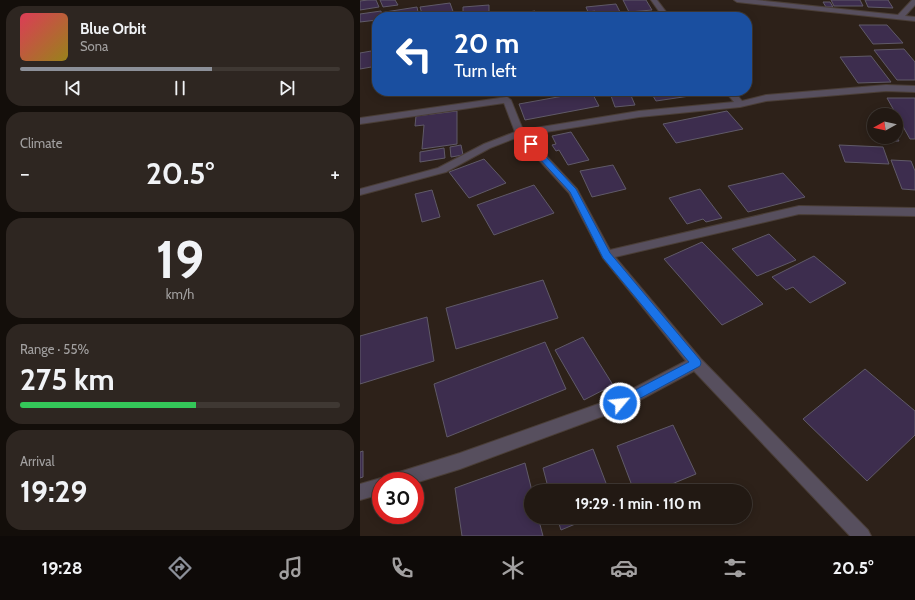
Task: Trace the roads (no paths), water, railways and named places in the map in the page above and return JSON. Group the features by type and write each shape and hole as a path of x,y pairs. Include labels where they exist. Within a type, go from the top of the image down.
{"street":[{"path":"654,0 663,12"},
{"path":"737,0 915,18"},
{"path":"900,17 915,1"},
{"path":"360,192 442,170 487,146 520,133 639,114 740,104 766,98 886,88 915,89"},
{"path":"733,96 740,104"},
{"path":"360,121 507,100 520,133 574,191 607,255 696,363 862,536"},
{"path":"607,255 799,210 915,212"},
{"path":"424,472 460,461 620,403 696,363"},
{"path":"360,492 372,489"}]}
